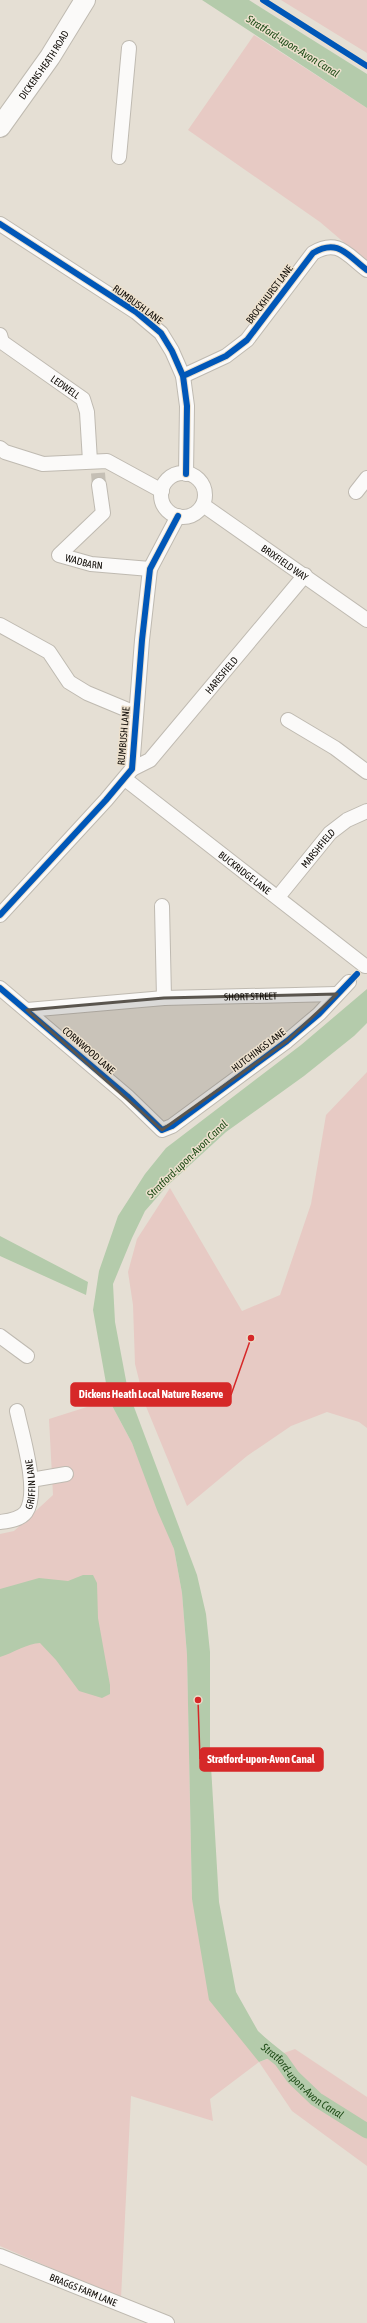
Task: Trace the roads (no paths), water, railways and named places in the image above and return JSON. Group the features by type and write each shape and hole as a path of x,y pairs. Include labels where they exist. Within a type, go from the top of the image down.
{"street":[{"name":"DICKENS HEATH ROAD","path":"0,127 50,56 85,0"},
{"path":"119,157 129,48"},
{"name":"RUMBUSH LANE","path":"0,224 136,312 165,339 183,376 187,406 186,474"},
{"name":"BROCKHURST LANE","path":"183,376 226,356 246,340 313,253 323,247 337,247 367,270"},
{"name":"LEDWELL","path":"1,341 83,399 87,412 96,470"},
{"path":"2,454 43,464 96,470 107,461 162,491"},
{"name":"WADBARN","path":"96,470 103,513 58,555 91,564 150,569"},
{"path":"186,474 199,480 203,485 205,499 203,505 192,515 178,516 172,514 163,504 162,491 164,485 174,476 186,474"},
{"path":"356,492 367,478"},
{"name":"BRIXFIELD WAY","path":"203,505 305,575 367,620"},
{"name":"RUMBUSH LANE","path":"0,915 128,774 150,569 178,516"},
{"name":"HARESFIELD","path":"128,774 150,760 305,575"},
{"path":"0,624 49,652 69,682 87,693 135,713"},
{"path":"288,720 335,748 367,772"},
{"name":"BUCKRIDGE LANE","path":"128,774 278,897 359,972"},
{"name":"MARSHFIELD","path":"278,897 330,833 347,820 367,811"},
{"path":"162,906 164,998"},
{"name":"HUTCHINGS LANE","path":"162,1130 172,1126 287,1041 319,1014 359,972"},
{"name":"CORNWOOD LANE","path":"0,988 127,1096 162,1130"},
{"name":"SHORT STREET","path":"27,1010 164,998 337,994"},
{"path":"0,1336 27,1356"},
{"name":"GRIFFIN LANE","path":"0,1522 13,1521 25,1513 30,1499 31,1480 17,1411"},
{"path":"31,1480 66,1474"},
{"name":"BRAGGS FARM LANE","path":"0,2256 167,2323"}],"water":[{"path":"202,0 249,0 367,74 367,108"},
{"path":"367,989 367,1023 354,1036 304,1076 226,1132 167,1186 145,1211 113,1284 115,1322 128,1391 197,1575 206,1614 210,1652 210,1749 219,1902 236,1992 258,2031 282,2053 259,2062 209,2000 192,1899 187,1655 182,1593 174,1549 157,1510 132,1443 109,1400 93,1310 99,1271 118,1216 145,1174 166,1148 301,1045"},
{"path":"0,1236 88,1282 86,1295 0,1256"},
{"path":"83,1575 93,1575 97,1583 98,1618 110,1685 110,1694 102,1698 79,1691 56,1660 40,1643 25,1646 0,1657 0,1589 39,1578 68,1581"}],"waterway":[{"name":"Stratford-upon-Avon Canal","path":"261,2044 281,2060 293,2077 316,2099 367,2131"}],"tunnel":[{"path":"98,473 99,485"}],"place":[{"name":"Dickens Heath Local Nature Reserve","path":"251,1338"},
{"name":"Stratford-upon-Avon Canal","path":"198,1700"}]}
